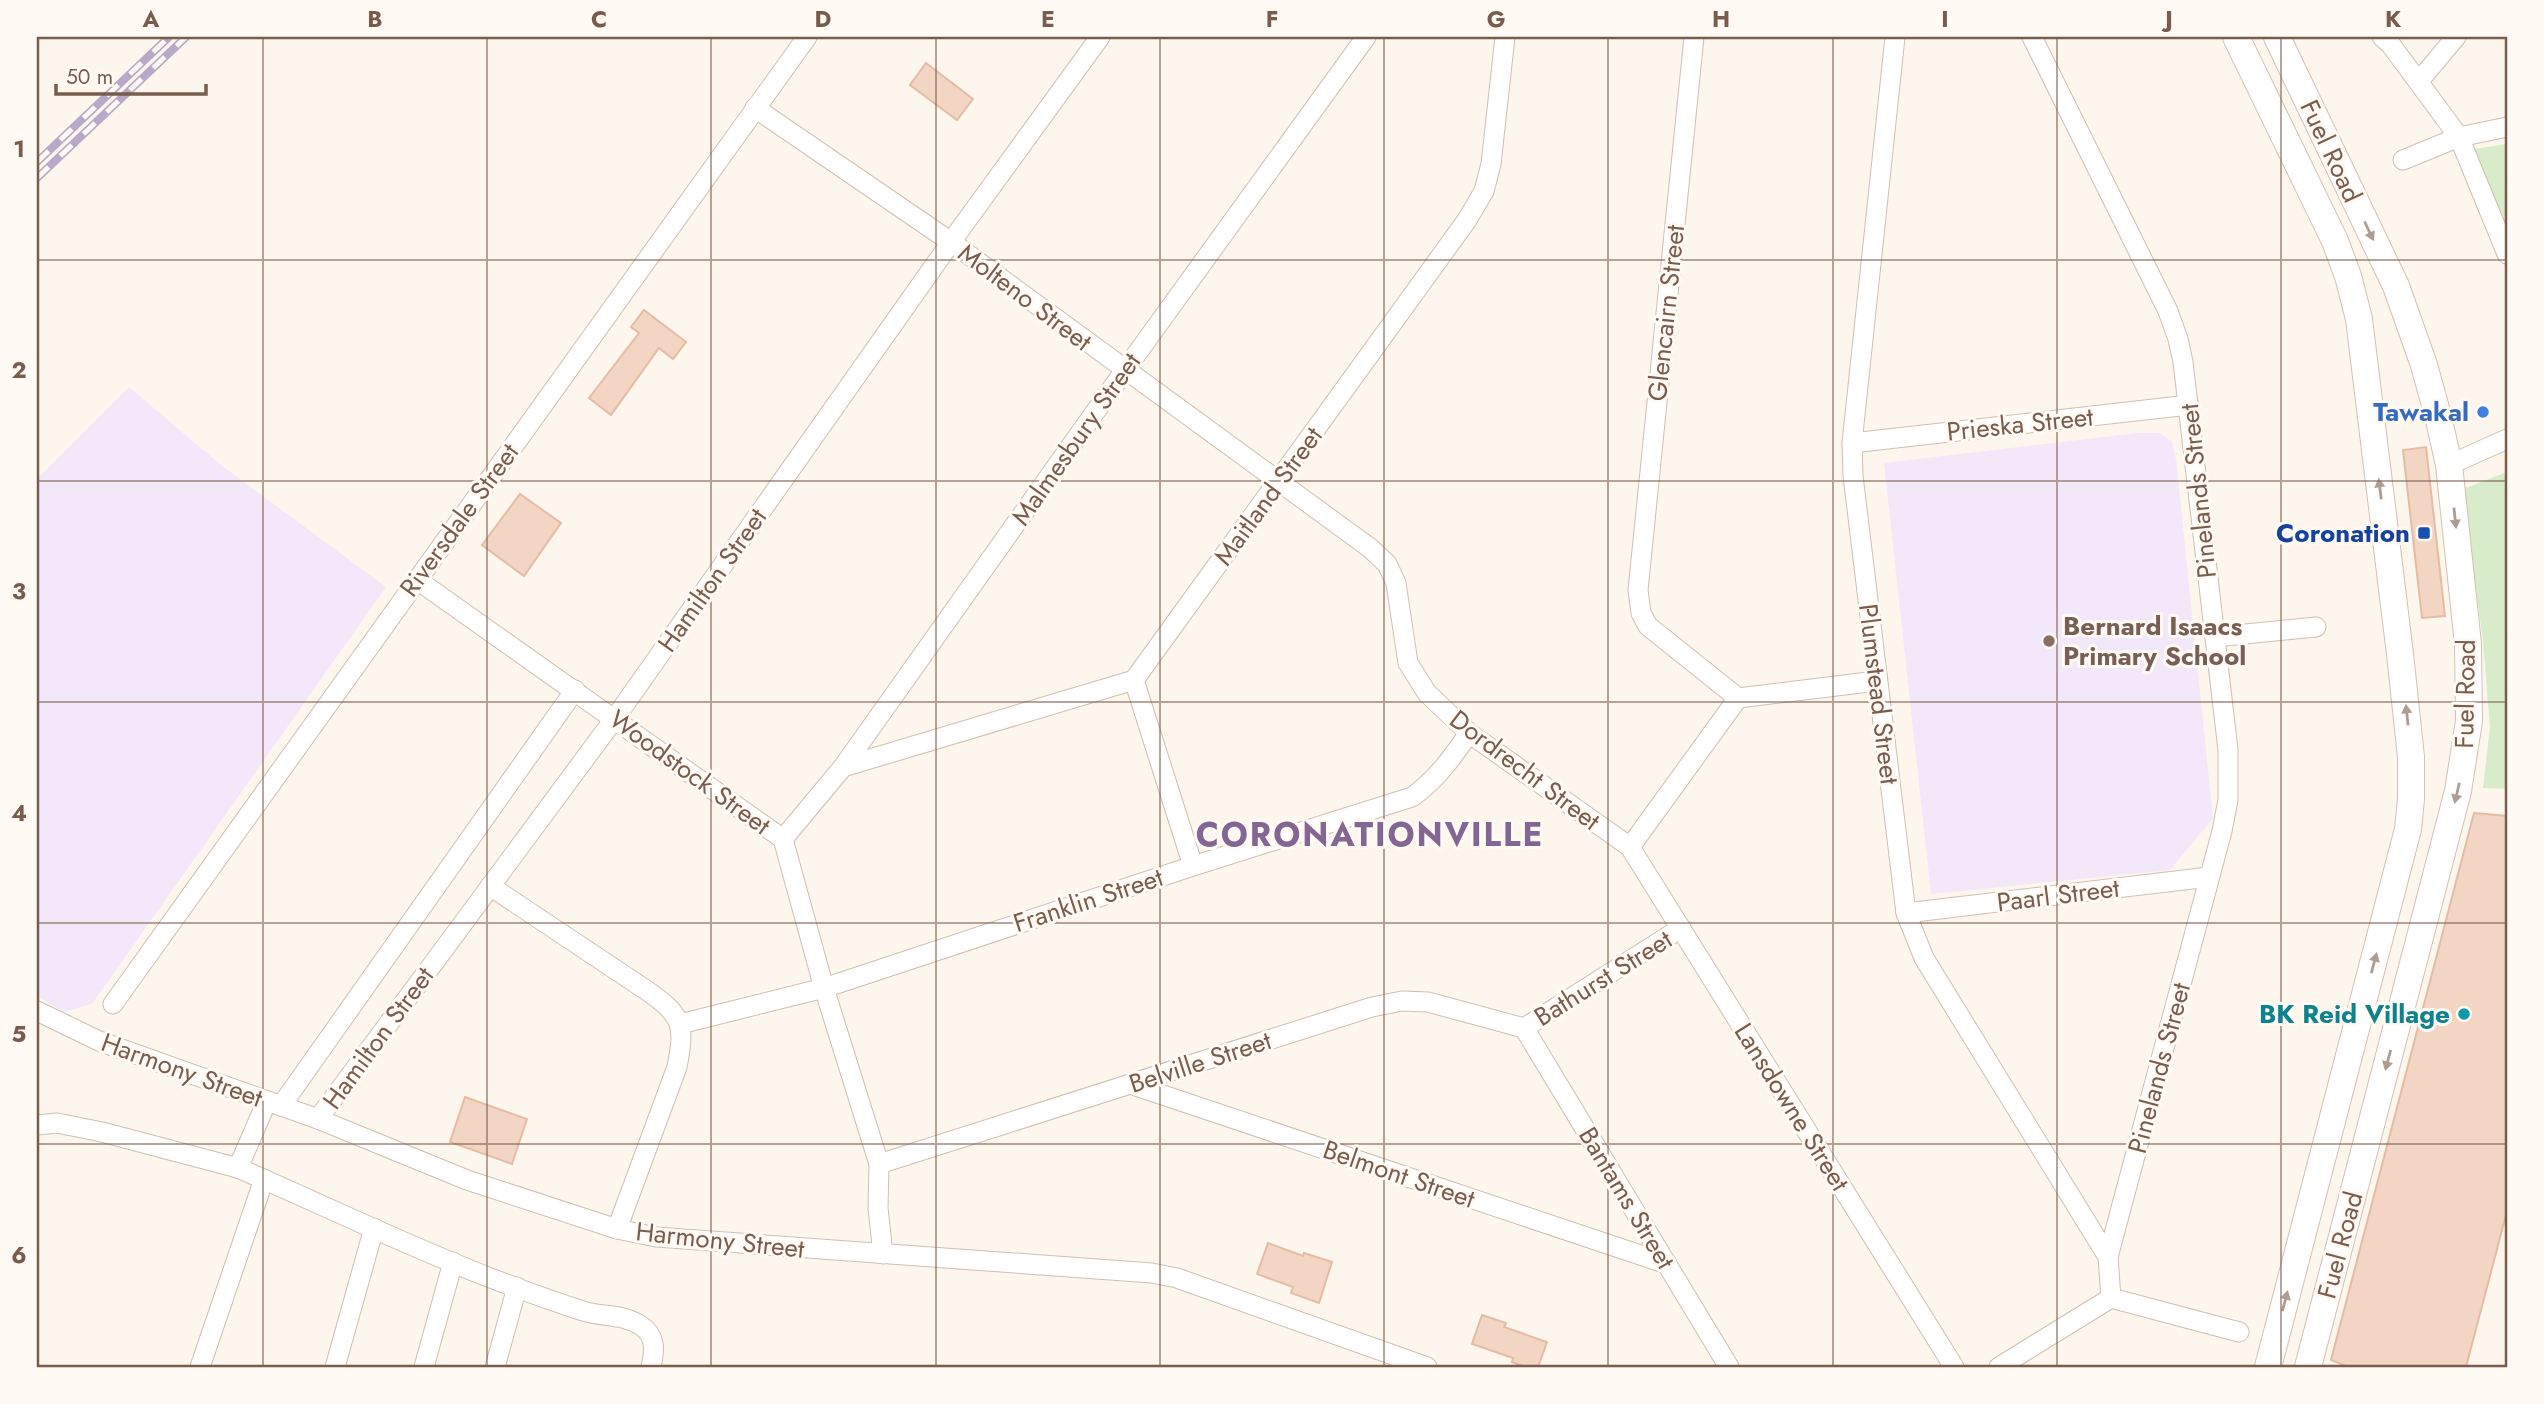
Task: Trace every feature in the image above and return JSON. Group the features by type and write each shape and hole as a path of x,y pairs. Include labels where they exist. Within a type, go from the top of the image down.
{"main road":[{"name":"Fuel Road","path":"2236,37 2335,241 2348,276 2359,319 2400,653 2412,776 2404,842 2268,1367"},
{"name":"Fuel Road","path":"2277,37 2396,286 2424,365 2449,465 2468,644 2470,708 2455,804 2308,1367"}],"street":[{"name":"Riversdale Street","path":"113,1004 807,37"},
{"name":"Hamilton Street","path":"318,1119 615,718 951,242 1100,37"},
{"name":"Malmesbury Street","path":"783,839 843,767 1366,37"},
{"name":"Maitland Street","path":"1134,680 1467,220 1484,191 1491,164 1505,37"},
{"name":"Glencairn Street","path":"1694,37 1638,590 1641,613 1648,626 1738,698"},
{"name":"Plumstead Street","path":"1895,37 1852,443 1853,476 1906,913 1924,958 2108,1257 2111,1298"},
{"name":"Pinelands Street","path":"2032,37 2168,311 2178,339 2189,405 2229,778 2228,800 2209,877 2108,1257"},
{"path":"2382,37 2419,81 2459,137 2507,254"},
{"path":"2419,81 2456,37"},
{"name":"Molteno Street","path":"755,108 951,242 1370,548 1387,564 1396,583 1401,609"},
{"path":"2403,160 2459,137 2507,127"},
{"name":"Prieska Street","path":"1852,443 2189,405"},
{"path":"2449,465 2507,439"},
{"name":"Woodstock Street","path":"416,579 783,839 824,988 878,1164 878,1208 883,1255"},
{"name":"Dordrecht Street","path":"1401,609 1408,663 1427,693 1469,733 1630,847"},
{"path":"2215,637 2316,627"},
{"path":"843,767 1134,680 1193,866"},
{"path":"1630,847 1738,698 1877,681"},
{"path":"238,1168 274,1103 575,690"},
{"name":"Franklin Street","path":"680,1024 824,988 1412,797 1428,786 1446,766 1469,733"},
{"name":"Lansdowne Street","path":"1630,847 1954,1367"},
{"name":"Paarl Street","path":"1906,913 2209,877"},
{"path":"490,886 669,1006 680,1024 682,1044 677,1067 617,1229"},
{"name":"Bathurst Street","path":"1524,1028 1681,928"},
{"name":"Belville Street","path":"878,1164 1371,1007 1402,1001 1428,1002 1524,1028"},
{"name":"Harmony Street","path":"37,1012 99,1041 318,1119 467,1180 617,1229 656,1237 883,1255 1128,1270 1177,1278 1427,1367"},
{"name":"Bantams Street","path":"1524,1028 1729,1367"},
{"name":"Belmont Street","path":"1130,1084 1667,1264"},
{"path":"37,1125 57,1123 102,1132 238,1168 453,1262 517,1287 586,1312 638,1323 648,1331 653,1340 651,1367"},
{"path":"200,1367 264,1180"},
{"path":"335,1367 374,1228"},
{"path":"424,1367 453,1262"},
{"path":"495,1367 517,1287"},
{"path":"1999,1367 2111,1298 2239,1332"}],"shaded area":[{"path":"129,387 221,465 386,587 92,1004 64,1012 37,996 37,479"},
{"name":"Bernard Isaacs Primary School","path":"2138,433 2160,433 2172,442 2176,459 2213,818 2170,870 1931,894 1884,463"}],"green space":[{"path":"2507,144 2507,243 2467,150"},
{"path":"2507,472 2507,789 2483,788 2490,727 2483,642 2463,489"}],"building":[{"path":"926,63 973,99 957,120 910,85"},
{"path":"644,310 686,342 673,359 659,348 611,415 589,398 639,333 631,327"},
{"name":"Coronation","path":"2426,447 2445,616 2422,618 2403,450"},
{"path":"520,494 561,523 524,576 482,545"},
{"name":"BK Reid Village","path":"2474,813 2507,816 2507,1211 2466,1367 2348,1367 2331,1360"},
{"path":"465,1097 527,1119 512,1164 450,1142"},
{"path":"1268,1243 1303,1256 1304,1253 1332,1262 1319,1303 1291,1293 1293,1287 1257,1274"},
{"path":"1482,1315 1506,1323 1504,1327 1547,1342 1538,1367 1526,1367 1512,1362 1513,1358 1472,1344"}],"railway":[{"path":"37,162 169,37"},
{"path":"37,178 186,37"}],"place":[{"name":"Tawakal","path":"2483,412"},
{"name":"Coronation","path":"2424,533"},
{"name":"Bernard Isaacs Primary School","path":"2049,641"},
{"name":"BK Reid Village","path":"2464,1014"}],"district":[{"name":"CORONATIONVILLE","path":"1370,834"}]}
